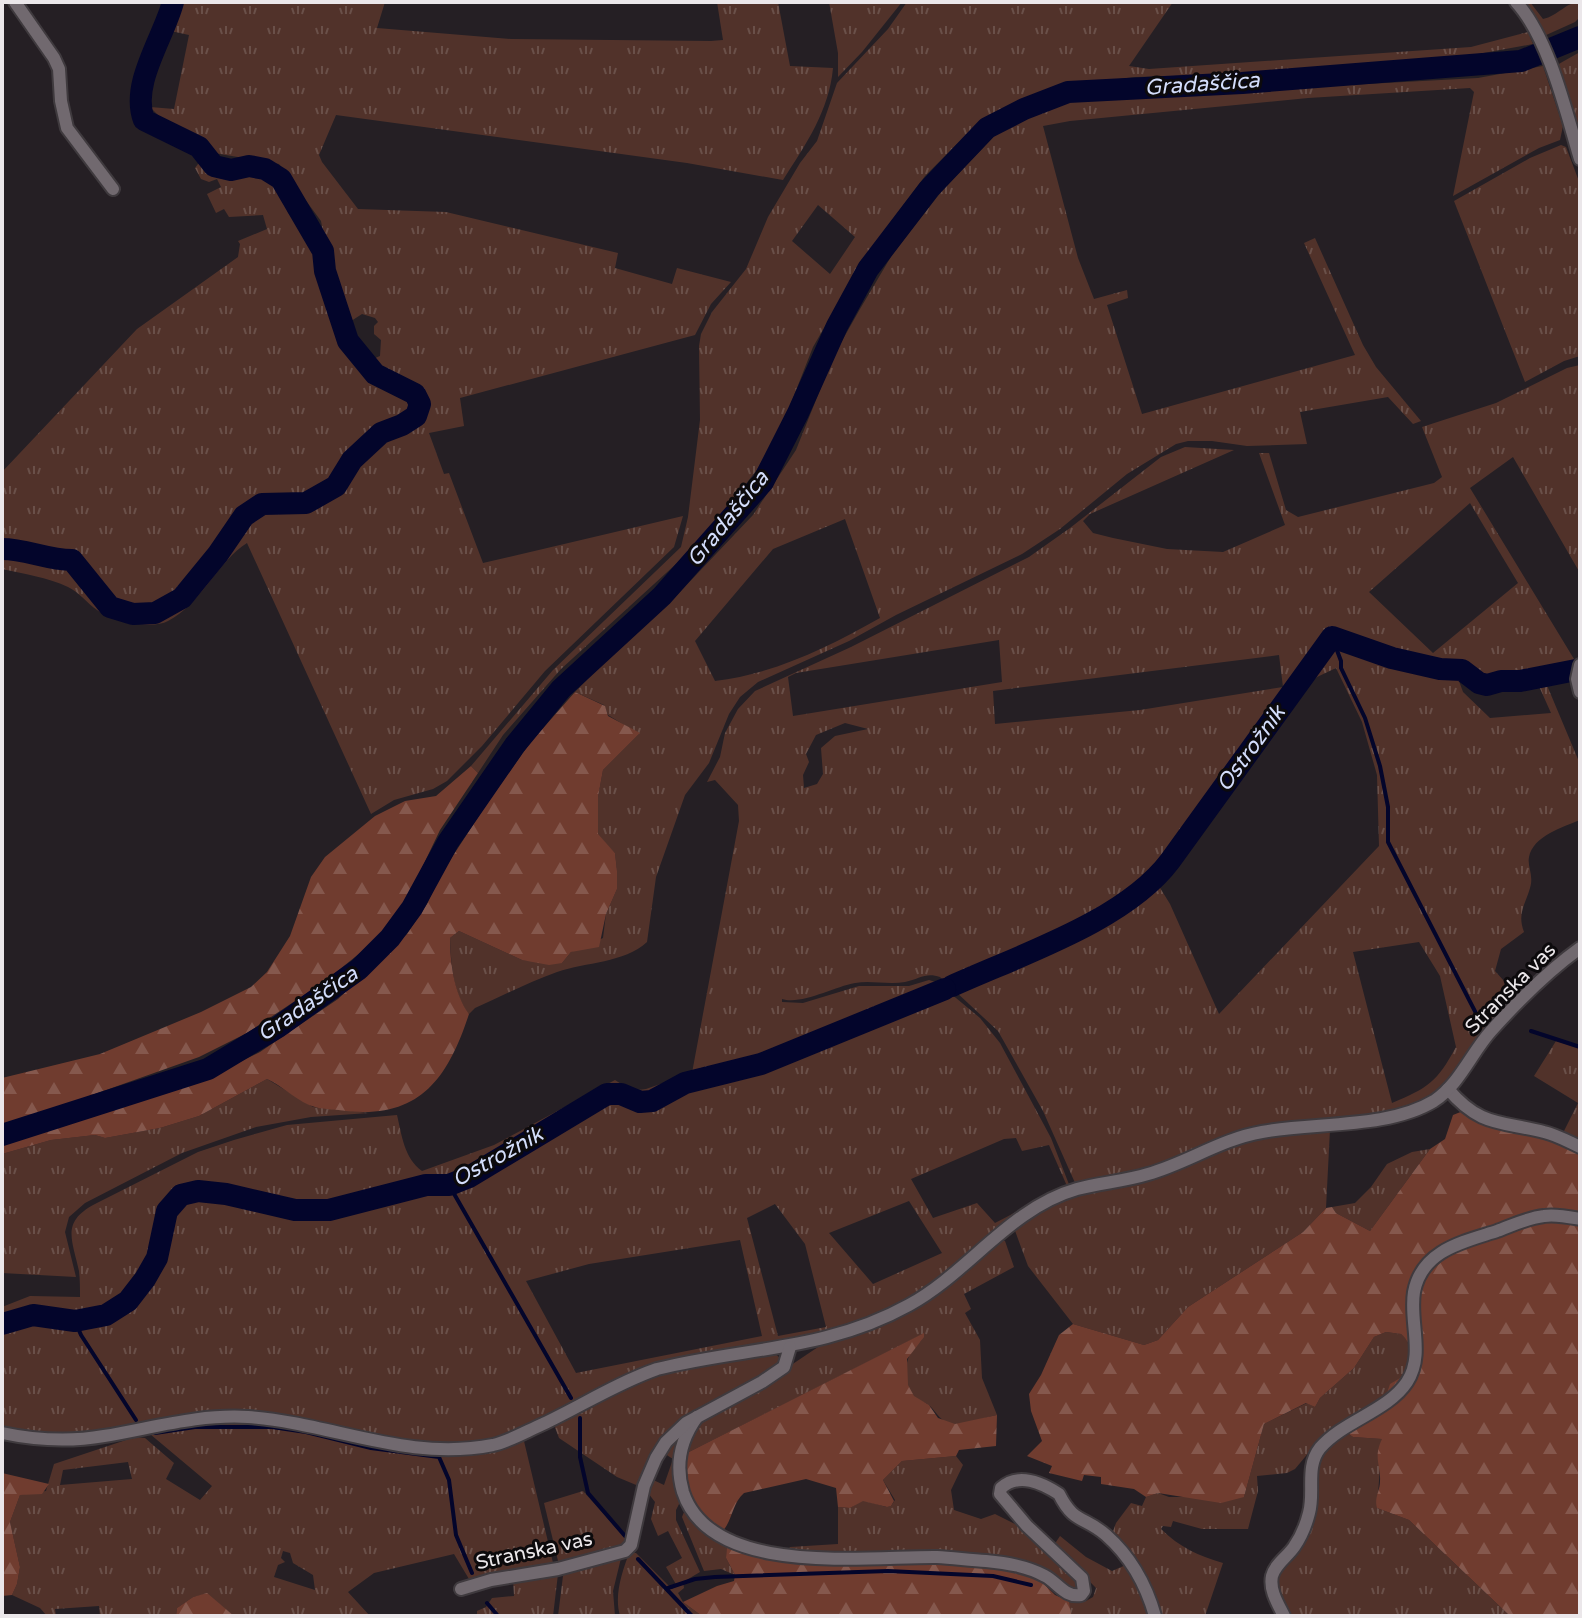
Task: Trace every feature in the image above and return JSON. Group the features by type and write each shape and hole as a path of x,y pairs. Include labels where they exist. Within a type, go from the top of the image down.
{"street":[{"path":"15,2 59,69 67,128 113,189"},
{"path":"1516,2 1533,27 1555,78 1580,159"},
{"path":"1580,665 1577,679 1580,692"},
{"name":"Stranska vas","path":"2,1433 32,1439 102,1437 193,1418 246,1417 317,1427 399,1447 439,1451 497,1444 632,1378 657,1369 823,1340 905,1307 935,1290 995,1237 1032,1210 1075,1190 1147,1175 1233,1139 1262,1132 1384,1118 1434,1101 1448,1089 1492,1030 1580,948"},
{"path":"1448,1089 1463,1107 1480,1117 1505,1126 1545,1132 1580,1147"},
{"path":"1284,1616 1273,1591 1272,1574 1303,1530 1310,1511 1311,1468 1318,1451 1333,1435 1391,1398 1406,1383 1417,1351 1414,1294 1419,1276 1431,1259 1451,1245 1526,1220 1547,1215 1580,1219"},
{"name":"Stranska vas","path":"461,1589 491,1580 558,1569 625,1551 631,1545 644,1486 656,1458 678,1429 784,1367 790,1347"},
{"path":"697,1417 683,1440 680,1481 695,1517 722,1537 781,1555 884,1559 938,1557 1014,1565 1046,1576 1069,1595 1081,1595 1084,1591 1082,1578 1027,1526 1000,1494 1006,1484 1025,1479 1059,1494 1064,1508 1108,1536 1138,1572 1155,1616"}],"green space":[{"path":"180,2 385,2 377,28 511,39 711,41 723,40 717,2 778,2 790,66 833,68 821,113 783,180 687,163 336,115 319,155 358,209 446,212 618,253 615,268 672,284 677,268 731,282 711,304 695,335 460,398 464,426 429,433 444,474 449,473 483,563 683,516 674,547 545,671 482,746 447,781 433,789 394,800 371,814 247,543 227,560 180,613 161,624 152,625 112,618 68,587 2,569 2,472 137,329 238,257 238,241 267,229 263,215 229,217 224,209 216,213 207,194 221,187 217,179 209,182 201,179 195,168 201,160 218,171 232,174 244,170 274,180 283,190 288,213 300,221 317,247 326,247 321,221 279,164 214,153 208,144 163,120 150,107 174,109 189,35 166,30","holes":["362,314 378,322 374,326 374,334 381,340 380,356 373,359 362,352 348,323"]},
{"path":"829,2 902,2 838,77 838,53"},
{"path":"907,2 1173,2 1129,66 1149,69 1471,47 1528,32 1533,44 1478,54 1244,74 1135,77 1077,84 1035,95 992,115 925,176 866,255 813,347 778,436 756,471 700,542 561,669 503,735 478,773 471,766 553,670 681,547 688,517 700,420 701,334 712,312 746,269 768,217 817,141 837,83 888,29","holes":["818,205 855,237 830,274 792,241"]},
{"path":"1526,2 1530,2 1543,19 1580,2 1580,17 1544,36"},
{"path":"1580,52 1580,138 1557,65"},
{"path":"1543,66 1563,126 1560,140 1539,148 1453,196 1474,92 1470,88 1308,98 1043,126 1078,258 1094,299 1127,290 1128,298 1107,305 1142,414 1355,355 1304,243 1315,238 1363,345 1376,367 1421,421 1413,424 1388,397 1300,412 1307,444 1247,446 1188,441 1176,444 1127,474 1060,529 1022,554 849,641 758,682 740,697 729,714 709,763 685,795 656,877 647,942 616,958 547,976 475,1008 469,1014 459,997 452,968 450,938 459,931 522,960 562,963 571,952 603,938 606,914 617,889 617,871 615,853 598,835 598,797 603,770 639,734 608,715 604,705 575,692 678,594 753,515 796,450 834,355 892,255 941,192 1001,129 1037,110 1073,100 1478,78","holes":["845,519 880,618 780,666 715,681 695,641 773,549"]},
{"path":"1561,145 1566,147 1580,184 1580,356 1525,382 1454,201 1530,158"},
{"path":"1580,365 1580,573 1513,457 1470,488 1574,659 1572,680 1546,683 1580,764 1580,820 1542,838 1532,850 1529,857 1531,883 1522,915 1524,932 1501,949 1495,971 1504,981 1505,990 1519,997 1442,1089 1404,1109 1276,1126 1142,1172 1076,1185 1043,1111 998,1031 940,977 926,976 899,983 855,983 799,1000 782,999 782,1002 803,1003 859,986 909,986 929,980 945,985 980,1018 1000,1043 1051,1138 1070,1187 907,1303 821,1335 692,1356 505,1438 440,1447 189,1415 90,1432 28,1433 2,1428 2,1307 30,1296 80,1297 79,1271 72,1240 73,1225 84,1211 95,1204 198,1152 287,1125 397,1115 407,1153 422,1171 494,1145 615,1080 632,1091 692,1073 739,821 738,805 715,780 707,782 720,757 725,733 738,709 755,691 851,647 1029,557 1161,457 1185,447 1234,450 1090,514 1083,521 1093,533 1113,538 1167,549 1223,552 1285,525 1259,453 1269,453 1286,510 1298,517 1434,483 1442,477 1422,427 1496,403 1567,368","holes":["1470,503 1518,583 1433,653 1369,592","999,640 1002,682 793,716 788,677 796,673","1279,655 1283,687 1140,710 995,724 993,691","1336,668 1362,722 1377,775 1379,846 1219,1014 1170,904 1157,883 1293,697 1317,677","1464,676 1481,689 1538,684 1551,713 1490,718 1463,692 1459,681","845,723 868,729 835,736 821,748 823,774 817,784 804,788 803,775 809,762 806,754 816,735","1419,942 1440,976 1456,1047 1437,1076 1392,1103 1353,952","1016,1138 1022,1151 1049,1145 1067,1186 995,1223 977,1203 933,1218 911,1179 1004,1139","909,1201 942,1253 873,1284 829,1233","775,1204 805,1244 826,1327 778,1336 747,1218","740,1240 762,1336 576,1373 526,1281 589,1264"]},
{"path":"575,692 605,706 608,716 640,733 603,770 598,797 598,834 615,853 617,889 606,914 599,947 571,952 562,963 549,965 522,960 459,931 450,938 454,978 469,1014 451,1057 427,1090 412,1101 393,1108 372,1112 346,1111 309,1105 267,1079 199,1116 160,1128 105,1138 95,1135 51,1140 2,1154 2,1143 209,1077 260,1052 338,999 407,934 488,802 530,743"},
{"path":"471,766 478,773 440,830 406,901 385,929 325,981 247,1033 199,1057 2,1127 2,1078 100,1054 201,1012 251,987 267,972 290,936 311,877 325,857 375,816 405,801 436,796"},
{"path":"1556,1041 1580,1048 1580,1143 1562,1135 1578,1103 1534,1076"},
{"path":"267,1079 313,1107 369,1113 311,1117 256,1127 182,1153 85,1203 69,1217 65,1232 76,1277 2,1273 2,1154 51,1140 95,1135 105,1138 160,1128 199,1116"},
{"path":"1468,1109 1580,1143 1580,1616 1510,1616 1409,1520 1377,1508 1380,1481 1378,1451 1382,1439 1353,1437 1346,1432 1386,1396 1390,1384 1407,1374 1409,1347 1401,1334 1386,1332 1374,1337 1354,1368 1320,1398 1315,1407 1306,1403 1264,1424 1244,1497 1221,1503 1158,1493 1146,1497 1134,1489 1101,1484 1101,1477 1084,1475 1082,1481 1049,1473 1052,1466 1027,1456 1042,1441 1031,1411 1029,1394 1059,1335 1073,1324 1144,1345 1158,1340 1188,1307 1303,1232 1326,1208 1332,1207 1336,1213 1370,1231 1430,1149 1445,1139 1453,1115"},
{"path":"1330,1129 1326,1208 1303,1232 1188,1307 1158,1340 1144,1345 1073,1324 1028,1266 1014,1228 1052,1203 1264,1136"},
{"path":"1430,1149 1370,1231 1336,1213 1332,1207 1355,1203 1387,1164 1412,1152"},
{"path":"1000,1239 1005,1241 1014,1267 964,1294 971,1309 965,1313 980,1340 982,1378 997,1415 951,1424 914,1397 907,1383 906,1367 911,1352 923,1334 685,1454 697,1421 763,1384 821,1345 894,1316"},
{"path":"1386,1332 1407,1338 1410,1357 1407,1374 1386,1396 1315,1445 1295,1469 1287,1473 1257,1476 1258,1491 1248,1529 1202,1529 1173,1521 1171,1527 1163,1526 1161,1529 1182,1546 1223,1563 1205,1616 1160,1616 1112,1534 1131,1503 1142,1506 1146,1497 1158,1493 1169,1497 1244,1497 1264,1424 1307,1403 1315,1407 1320,1398 1354,1368 1374,1337"},
{"path":"924,1333 907,1359 908,1385 914,1396 929,1405 938,1418 955,1424 997,1415 996,1446 959,1450 956,1456 902,1461 883,1480 894,1501 887,1507 863,1501 850,1508 838,1507 836,1488 806,1479 744,1493 722,1532 704,1519 688,1488 685,1454"},
{"path":"773,1352 780,1358 777,1367 678,1424 641,1487 617,1477 559,1438 553,1422 665,1370"},
{"path":"271,1423 404,1450 523,1437 554,1567 469,1579 454,1554 374,1573 348,1592 370,1616 234,1616 206,1594 193,1597 177,1608 176,1616 100,1616 99,1606 55,1609 56,1616 47,1616 40,1608 12,1595 20,1567 10,1522 20,1495 46,1491 54,1464 135,1437 145,1438 174,1463 166,1479 200,1500 212,1486 150,1434 151,1430 178,1424","holes":["128,1462 132,1479 60,1485 63,1470","283,1551 290,1553 293,1563 313,1575 315,1590 274,1577 278,1565 285,1562 281,1558"]},
{"path":"1346,1432 1353,1437 1382,1439 1377,1508 1409,1520 1510,1616 1289,1616 1277,1586 1277,1576 1307,1537 1313,1524 1315,1482 1320,1460"},
{"path":"681,1435 682,1498 676,1510 676,1520 700,1572 683,1582 684,1588 678,1593 683,1602 702,1616 620,1616 618,1592 629,1553 636,1553 672,1589 677,1586 666,1567 682,1558 668,1531 658,1536 651,1519 655,1502 645,1489 649,1478 664,1485 673,1459 662,1452"},
{"path":"956,1456 963,1465 951,1490 954,1510 981,1519 995,1514 1021,1527 1080,1584 1077,1592 1042,1570 786,1552 790,1547 838,1544 838,1507 850,1508 863,1500 891,1506 895,1500 883,1480 902,1461"},
{"path":"2,1473 49,1484 42,1494 20,1495 10,1522 20,1567 17,1584 12,1595 2,1596"},
{"path":"583,1491 627,1540 615,1550 559,1565 544,1503"},
{"path":"686,1507 694,1524 727,1542 726,1558 735,1575 721,1569 704,1571 682,1517"},
{"path":"1060,1536 1086,1557 1112,1571 1128,1564 1151,1616 1070,1616 1069,1601 1086,1601 1093,1597 1096,1588 1054,1545"},
{"path":"727,1542 752,1554 791,1562 953,1563 1024,1572 1038,1578 1055,1595 1069,1601 1071,1615 702,1616 683,1602 734,1581 735,1575 726,1558"},
{"path":"622,1554 613,1591 615,1616 558,1616 566,1570"},
{"path":"558,1574 553,1616 477,1616 477,1611 486,1607 492,1598 514,1596 513,1579"},
{"path":"207,1593 234,1616 176,1616 177,1608 193,1597"}],"waterway":[{"path":"2,549 72,560 110,607 133,614 155,613 182,598 244,516 262,504 306,503 336,486 352,460 381,433 416,416 420,404 415,394 375,374 348,341 325,271 323,251 281,179 265,169 249,166 231,170 214,166 199,147 144,120 141,91 173,2"},
{"name":"Gradaščica","path":"2,1135 208,1069 278,1027 359,969 390,938 412,908 448,842 515,745 561,689 662,596 763,482 837,326 868,269 929,189 987,128 1068,92 1242,83 1521,61 1580,37"},
{"path":"1332,637 1341,668 1365,718 1380,766 1388,807 1388,842 1481,1023"},
{"name":"Ostrožnik","path":"952,986 1039,949 1099,919 1151,882 1170,861 1332,637 1392,658 1440,669 1462,670 1479,683 1487,685 1576,670"},
{"name":"Ostrožnik","path":"2,1324 33,1315 75,1321 106,1315 128,1301 157,1258 167,1211 181,1195 198,1191 226,1194 295,1210 329,1210 426,1185 449,1185 469,1177 607,1094 621,1094 640,1102 652,1101 685,1083 761,1064 945,989"},
{"path":"1531,1031 1580,1047"},
{"path":"449,1185 571,1398"},
{"path":"75,1321 136,1420"},
{"path":"580,1418 580,1457 588,1493 625,1536"},
{"path":"155,1433 195,1427 272,1427 371,1448 439,1457 449,1480 456,1535 472,1573"},
{"path":"638,1559 692,1616"},
{"path":"668,1588 695,1579 715,1577 888,1571 993,1576 1031,1585"},
{"path":"487,1603 498,1616"}]}
